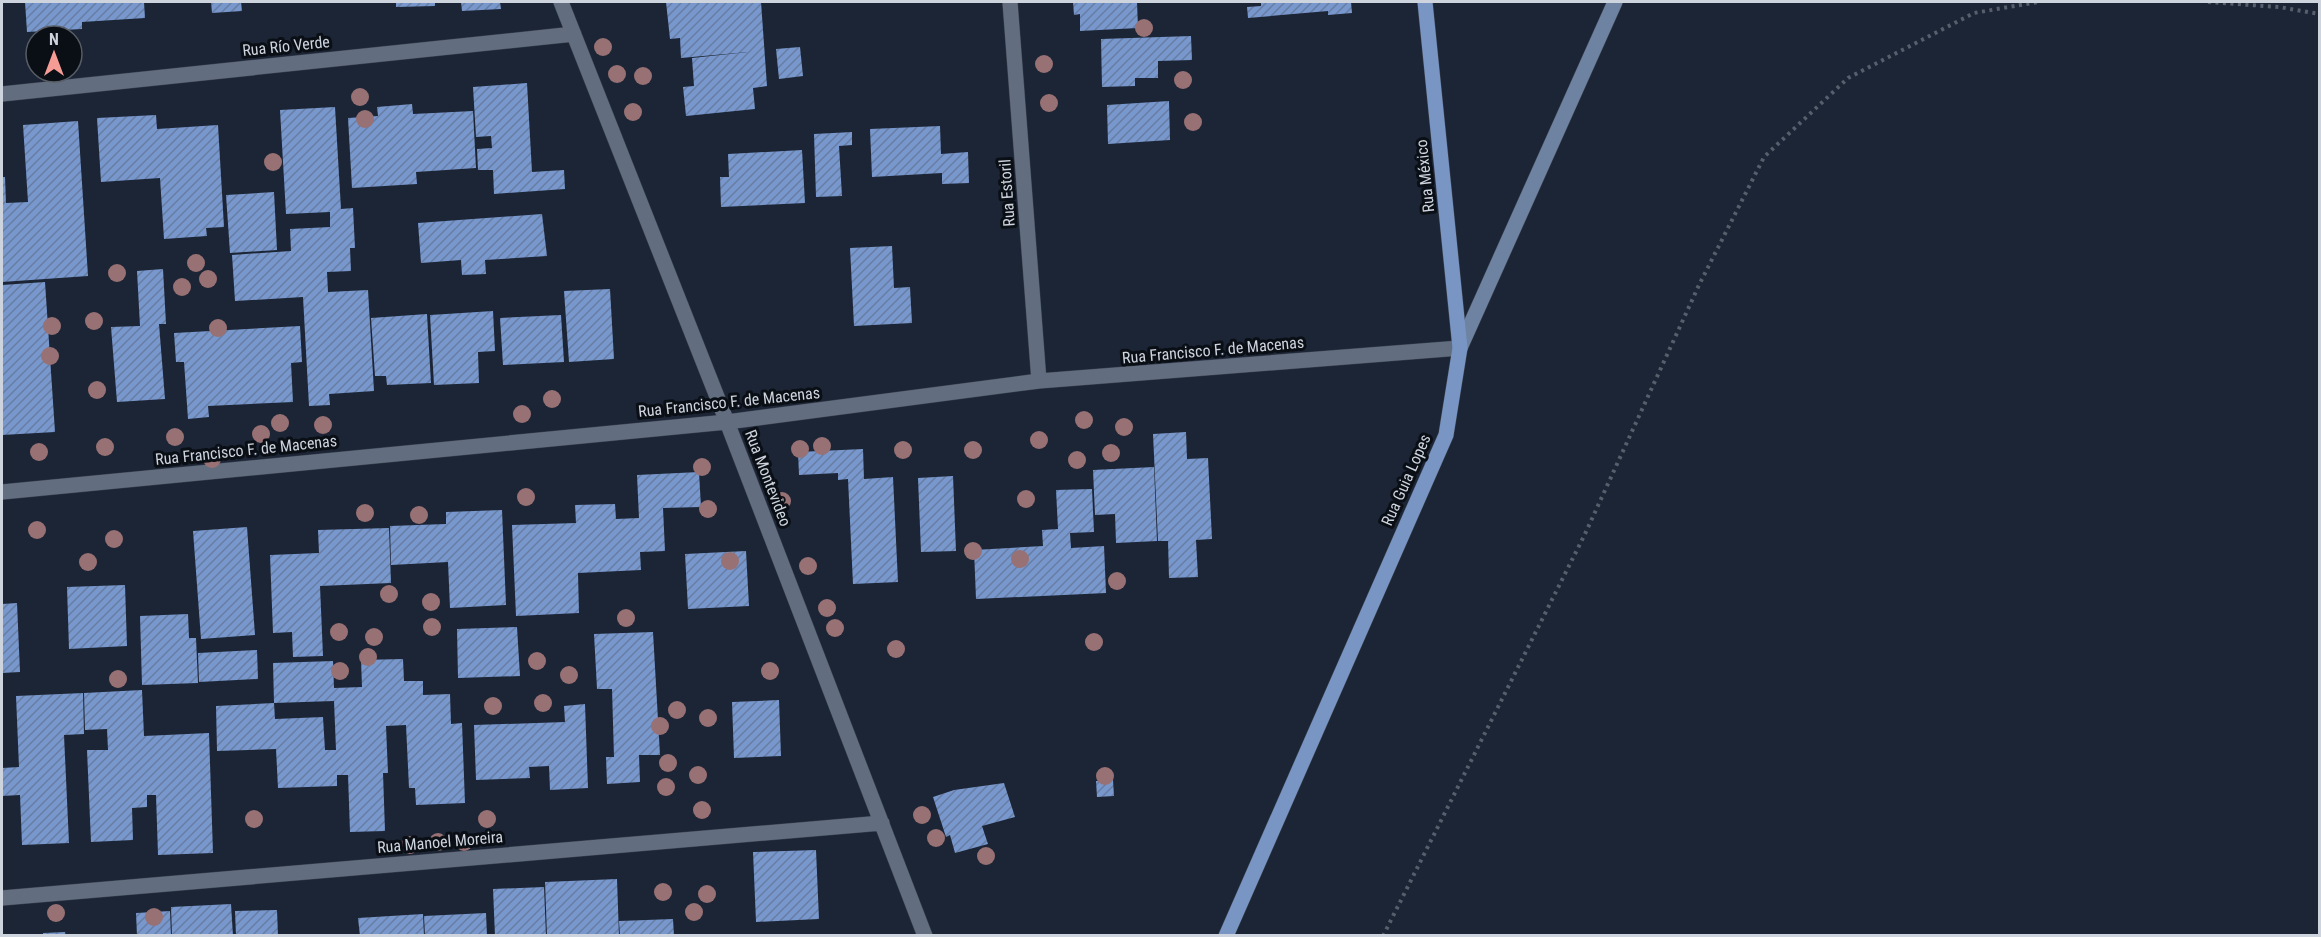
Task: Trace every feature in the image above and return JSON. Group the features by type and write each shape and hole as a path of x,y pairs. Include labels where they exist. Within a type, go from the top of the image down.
{"main road":[{"name":"Rua México","path":"1425,2 1460,348"},
{"name":"Rua Guia Lopes","path":"1226,936 1446,435 1460,348"}],"street":[{"name":"Rua Montevideo","path":"561,2 728,422 925,936"},
{"path":"570,2 574,34"},
{"name":"Rua Estoril","path":"1010,2 1039,381"},
{"name":"Rua Guia Lopes","path":"1460,348 1615,2"},
{"name":"Rua Río Verde","path":"2,94 574,34"},
{"name":"Rua Francisco F. de Macenas","path":"2,492 728,422 1039,381 1460,348"},
{"name":"Rua Manoel Moreira","path":"2,898 882,823"}],"path":[{"path":"1383,936 1585,534 1699,285 1764,157 1848,78 1974,13 2038,2"},
{"path":"2208,2 2278,7 2319,14"}],"building":[{"path":"25,2 144,2 145,18 82,22 82,24 26,24"},
{"path":"211,2 241,2 242,11 212,13"},
{"path":"396,2 435,2 435,6 396,7"},
{"path":"461,2 500,2 501,9 462,11"},
{"path":"666,2 761,2 767,86 753,88 755,109 686,116 683,87 694,86 692,58 748,52 681,58 680,38 670,39"},
{"path":"1073,2 1137,2 1138,28 1080,31 1080,14 1074,15"},
{"path":"1261,2 1351,2 1352,13 1328,15 1328,11 1248,18 1247,7 1261,6"},
{"path":"1191,36 1192,60 1158,61 1158,78 1135,78 1135,86 1102,87 1101,39"},
{"path":"800,47 803,76 779,79 776,49"},
{"path":"527,83 532,172 564,170 565,189 494,194 493,170 478,170 477,149 492,148 491,136 476,137 473,87"},
{"path":"1169,101 1170,140 1108,144 1107,105"},
{"path":"412,104 413,114 473,111 476,168 416,172 417,184 352,188 348,118 378,116 377,107"},
{"path":"335,107 341,209 353,208 355,248 350,248 351,271 327,272 328,292 368,290 374,391 329,394 330,405 309,406 303,297 235,301 232,255 291,251 290,229 330,227 330,212 286,214 280,110"},
{"path":"156,115 157,129 218,125 224,227 206,228 207,236 164,239 160,178 101,182 97,118"},
{"path":"78,121 88,276 2,282 2,177 5,177 6,203 28,202 23,125"},
{"path":"940,126 941,154 968,152 969,183 942,184 942,173 872,177 870,129"},
{"path":"852,132 852,145 839,146 842,196 816,197 814,134"},
{"path":"802,150 805,203 721,207 720,177 729,177 728,154"},
{"path":"274,192 277,250 230,253 226,195"},
{"path":"542,214 547,256 485,260 486,274 462,275 461,260 421,263 418,223"},
{"path":"892,246 894,288 910,287 912,323 854,326 850,248"},
{"path":"163,269 166,324 159,324 165,399 117,402 111,327 140,326 137,271"},
{"path":"45,282 55,432 2,435 2,285"},
{"path":"610,289 614,359 569,362 564,291"},
{"path":"493,311 495,351 478,352 479,383 434,385 430,315"},
{"path":"427,314 431,383 387,385 386,376 375,376 371,318"},
{"path":"561,315 564,362 503,365 500,318"},
{"path":"300,326 302,362 291,363 293,402 208,406 209,417 188,419 184,362 176,362 174,333"},
{"path":"1186,432 1187,459 1208,458 1212,539 1196,540 1198,577 1169,578 1168,541 1158,541 1153,434"},
{"path":"863,449 864,479 893,477 898,582 853,584 848,479 838,480 838,473 799,475 798,452"},
{"path":"1154,467 1157,541 1116,543 1115,514 1095,515 1093,470"},
{"path":"699,472 701,507 663,508 665,551 640,552 641,570 578,573 579,613 516,616 512,525 576,523 575,505 615,504 616,519 639,518 637,475"},
{"path":"953,476 956,551 921,552 918,478"},
{"path":"1092,489 1094,532 1070,533 1071,548 1104,546 1106,593 976,599 974,550 1043,546 1042,530 1058,529 1056,490"},
{"path":"502,510 506,605 450,608 448,562 391,565 390,526 446,524 446,512"},
{"path":"247,527 255,635 201,639 193,531"},
{"path":"389,528 391,583 320,586 323,656 293,657 292,632 273,633 270,555 319,553 318,530"},
{"path":"746,551 749,606 688,609 685,554"},
{"path":"125,585 127,646 69,649 67,587"},
{"path":"17,603 20,672 2,673 2,604"},
{"path":"188,614 189,638 196,638 198,683 142,685 140,616"},
{"path":"517,627 520,676 458,678 457,629"},
{"path":"653,632 660,755 639,755 640,782 607,784 606,757 614,757 612,689 597,689 594,634"},
{"path":"257,650 258,679 199,682 198,653"},
{"path":"403,659 404,681 423,681 423,695 450,694 451,724 462,723 465,803 416,805 415,788 409,788 406,725 386,726 388,773 383,773 385,831 350,832 348,775 337,775 337,786 278,788 276,749 217,751 216,706 274,703 273,663 333,661 334,688 362,687 361,660","holes":["334,701 336,750 325,750 323,717 275,719 274,703"]},
{"path":"142,690 144,736 209,733 213,853 158,855 156,795 147,795 147,807 132,808 133,840 91,842 87,750 108,750 107,729 85,730 84,693"},
{"path":"83,693 84,734 64,735 69,843 22,845 20,795 2,796 2,768 19,767 16,696"},
{"path":"779,700 781,756 734,758 732,702"},
{"path":"585,704 588,788 550,790 549,766 529,767 530,778 476,780 474,725 565,722 564,706"},
{"path":"1113,780 1114,796 1097,797 1096,781"},
{"path":"1004,783 1015,817 982,826 988,844 955,853 950,835 946,837 933,797 954,790"},
{"path":"816,850 819,919 756,922 753,852"},
{"path":"617,879 619,936 547,936 545,882"},
{"path":"544,887 546,936 495,936 493,889"},
{"path":"231,904 233,936 172,936 171,907"},
{"path":"277,910 278,936 236,936 235,911"},
{"path":"170,911 171,936 137,936 136,913"},
{"path":"486,913 487,936 425,936 424,916"},
{"path":"423,914 424,936 360,936 358,918"},
{"path":"673,919 674,936 620,936 619,921"},
{"path":"65,932 66,936 43,936 43,933"}]}
